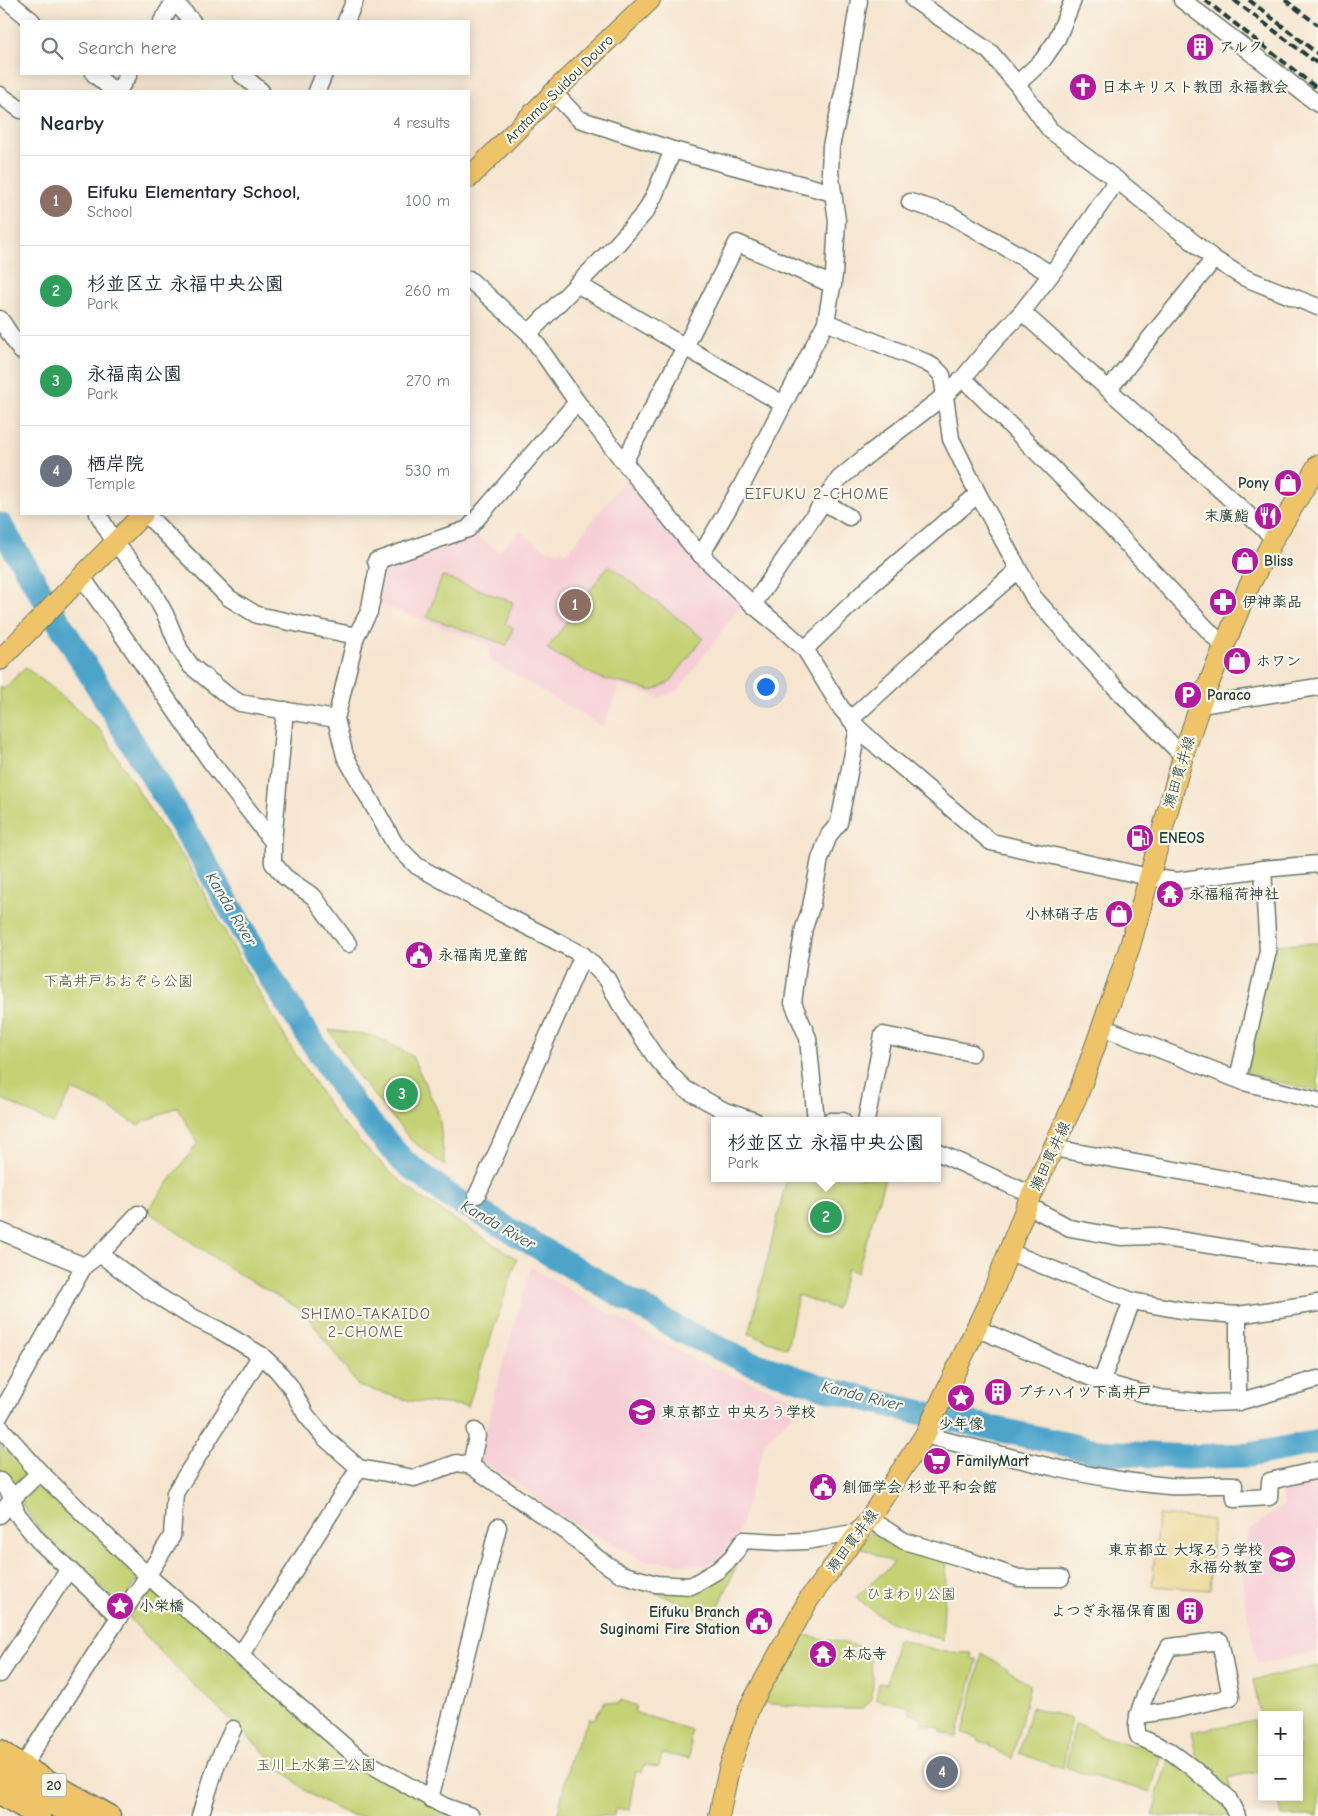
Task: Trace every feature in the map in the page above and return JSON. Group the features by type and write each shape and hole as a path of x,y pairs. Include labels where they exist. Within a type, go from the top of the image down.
{"highway":[{"name":"20","path":"0,1751 109,1816"},
{"path":"0,1772 34,1794 76,1816"},
{"path":"0,1793 39,1816"},
{"path":"0,1810 10,1816"}],"main road":[{"name":"Aratama-Suidou Douro","path":"470,177 650,0"},
{"name":"瀬田貫井線","path":"719,1816 729,1769 750,1706 809,1599 864,1526 928,1428 1010,1252 1029,1200 1078,1094 1102,1027 1130,946 1183,756 1223,646 1248,588 1274,538 1318,465"},
{"path":"0,660 143,515"}],"street":[{"path":"7,0 31,20"},
{"path":"346,20 355,0"},
{"path":"701,554 742,486 826,322 833,284 837,220 830,172 831,146 845,85 860,0"},
{"path":"914,0 990,52 1050,130 1117,180 1214,259 1243,277 1318,307"},
{"path":"1016,84 1042,61 1056,41 1073,0"},
{"path":"1182,0 1318,104"},
{"path":"163,20 175,1 191,20"},
{"path":"95,75 115,90"},
{"path":"117,90 128,75"},
{"path":"243,75 260,90"},
{"path":"317,90 324,75"},
{"path":"554,93 579,119 673,150 833,193"},
{"path":"0,95 20,109"},
{"path":"529,333 618,243 646,211 673,150"},
{"path":"753,605 839,479 944,396 963,378 1022,312 1066,255 1117,180"},
{"path":"910,202 949,214 1051,274"},
{"path":"624,462 737,243 833,284"},
{"path":"1109,389 1214,259"},
{"path":"470,280 529,333 577,402 694,548 753,605 805,649 841,708 855,724 882,751 991,842 1149,877 1176,881 1263,869 1318,864"},
{"path":"577,284 783,404"},
{"path":"1022,312 1274,538"},
{"path":"0,319 20,349"},
{"path":"826,322 896,349 935,368 942,375 951,439 978,494 1034,598 1114,686 1183,756"},
{"path":"963,378 1108,524 1223,646"},
{"path":"577,402 468,529 376,561 378,567 369,612 356,636 336,718 345,756 399,849 417,866 582,955 606,979 654,1054 671,1075 685,1089 725,1111 742,1117"},
{"path":"805,649 871,585 978,494"},
{"path":"824,502 849,518"},
{"path":"99,515 115,543 146,579 165,614 180,650 191,666 227,696 240,704 336,718"},
{"path":"145,515 229,598 257,615 356,636"},
{"path":"816,1117 808,1038 793,1003 804,928 811,907 820,859 829,836 839,823 855,724 924,652 1018,570"},
{"path":"82,577 211,762 273,842"},
{"path":"1200,705 1318,687"},
{"path":"285,710 273,842 273,863 285,877 314,897 348,944"},
{"path":"1238,1078 1268,951 1263,869"},
{"path":"477,1196 582,955"},
{"path":"1102,1027 1238,1078 1244,1082 1318,1101"},
{"path":"867,1117 882,1035 972,1054"},
{"path":"1053,1148 1318,1196"},
{"path":"941,1154 1029,1200 1070,1228 1120,1237 1153,1236 1260,1253 1318,1258"},
{"path":"0,1415 84,1266 100,1254 138,1214"},
{"path":"0,1231 84,1266"},
{"path":"1010,1252 1132,1301 1186,1311 1238,1315 1318,1303"},
{"path":"100,1254 173,1306 261,1355 290,1386 306,1415 325,1438 359,1468 414,1478 457,1463 471,1466 567,1532 597,1558 620,1574 656,1584 690,1586 725,1563 732,1557 744,1540 806,1541 864,1526 1018,1578 1061,1578"},
{"path":"1102,1382 1132,1301"},
{"path":"1238,1315 1238,1402"},
{"path":"976,1328 1102,1382 1159,1398 1208,1403 1238,1402 1318,1379"},
{"path":"23,1766 172,1536 175,1493 261,1355"},
{"path":"0,1427 40,1472"},
{"path":"928,1428 1033,1463 1107,1479 1171,1486 1234,1485 1235,1499 1269,1497 1270,1481 1318,1470"},
{"path":"471,1466 477,1436 475,1431"},
{"path":"0,1442 64,1493 147,1575 356,1756 451,1810 471,1816"},
{"path":"240,1656 359,1468"},
{"path":"0,1515 12,1498 40,1472"},
{"path":"0,1481 9,1491 17,1514 33,1534 119,1617"},
{"path":"430,1798 498,1527"},
{"path":"0,1674 69,1569"},
{"path":"1138,1715 1231,1697 1220,1641 1169,1646 1144,1698 1138,1715 1137,1733 1139,1737 1170,1751 1191,1767 1228,1798 1237,1816"},
{"path":"200,1816 217,1763 233,1729"}],"shaded area":[{"path":"630,473 746,599 679,689 660,697 619,686 603,727 491,661 488,645 378,603 386,562 472,533 499,551 520,531 546,550 568,552"},
{"name":"東京都立 中央ろう学校","path":"531,1267 605,1311 704,1364 804,1402 765,1443 738,1534 720,1558 704,1566 644,1560 555,1512 514,1480 479,1461 493,1398"},
{"name":"東京都立 大塚ろう学校 永福分教室","path":"1318,1475 1318,1651 1257,1665 1243,1588 1248,1531 1284,1505 1280,1486"}],"green space":[{"path":"609,565 703,638 670,682 653,691 597,677 547,649"},
{"path":"442,576 513,602 505,624 513,628 507,645 427,617"},
{"name":"下高井戸おおぞら公園","path":"25,667 55,690 101,731 152,813 188,864 291,1047 338,1119 392,1174 421,1198 517,1259 468,1406 411,1401 358,1386 305,1312 227,1267 147,1211 198,1143 177,1107 138,1125 99,1102 72,1090 53,1124 0,1098 0,686 4,689"},
{"path":"1318,943 1318,1091 1246,1074 1274,945"},
{"path":"329,1030 375,1036 412,1056 439,1114 445,1166 410,1139 357,1075"},
{"path":"786,1182 884,1182 857,1273 847,1269 836,1309 798,1295 787,1348 749,1334"},
{"path":"0,1445 30,1475 14,1489 0,1473"},
{"path":"44,1479 138,1579 121,1605 43,1536 19,1499"},
{"name":"ひまわり公園","path":"870,1532 947,1559 942,1640 891,1622 877,1614 856,1597 894,1563 858,1546"},
{"path":"733,1561 737,1564 715,1616 655,1592 656,1587 691,1589"},
{"name":"玉川上水第三公園","path":"147,1586 157,1588 297,1713 457,1816 352,1816 321,1801 304,1790 181,1673 131,1620 128,1612"},
{"path":"800,1634 868,1648 873,1679 872,1699 861,1709 825,1709 763,1703 766,1693"},
{"path":"897,1639 945,1652 972,1653 971,1658 977,1660 957,1737 941,1732 941,1729 921,1723 922,1719 909,1712 910,1707 876,1700 879,1683 887,1684"},
{"path":"982,1653 1030,1685 1012,1759 990,1747 990,1744 979,1741 979,1738 963,1733"},
{"path":"1318,1666 1318,1816 1282,1816 1279,1801 1303,1801 1303,1711 1260,1711 1253,1680"},
{"path":"621,1700 636,1706 634,1712 691,1730 689,1758 662,1754 659,1767 644,1765 642,1772 635,1772 629,1810 616,1808 615,1816 581,1816 558,1813 571,1755 589,1719 594,1719 605,1701 618,1704"},
{"path":"1031,1707 1071,1718 1063,1769 1019,1753"},
{"path":"1254,1720 1258,1745 1258,1771 1228,1778 1231,1790 1198,1762 1191,1732"},
{"path":"1075,1724 1084,1726 1098,1735 1135,1746 1137,1742 1161,1753 1151,1792 1066,1767"},
{"path":"1170,1756 1225,1802 1231,1816 1153,1816 1158,1800 1155,1799"}],"sand":[{"path":"1158,1515 1213,1520 1210,1590 1152,1586"}],"waterway":[{"name":"Kanda River","path":"0,525 204,861 261,963 353,1104 403,1161 452,1198 682,1331 748,1362 828,1389 901,1408 1101,1452 1186,1457 1250,1455 1318,1442"}],"railway":[{"path":"1205,0 1318,89"},
{"path":"1234,0 1318,64"},
{"path":"1249,0 1318,54"},
{"path":"1285,0 1318,25"}],"place":[{"name":"アルク","path":"1200,47"},
{"name":"日本キリスト教団 永福教会","path":"1083,87"},
{"name":"Pony","path":"1288,483"},
{"name":"末廣鮨","path":"1268,516"},
{"name":"Bliss","path":"1245,561"},
{"name":"伊神薬品","path":"1223,602"},
{"name":"Eifuku Elementary School,","path":"575,605"},
{"name":"ホワン","path":"1237,661"},
{"name":"Paraco","path":"1188,695"},
{"name":"ENEOS","path":"1140,838"},
{"name":"永福稲荷神社","path":"1170,894"},
{"name":"小林硝子店","path":"1119,914"},
{"name":"永福南児童館","path":"419,955"},
{"name":"永福南公園","path":"402,1094"},
{"name":"杉並区立 永福中央公園","path":"826,1217"},
{"name":"プチハイツ下高井戸","path":"998,1392"},
{"name":"少年像","path":"961,1398"},
{"name":"東京都立 中央ろう学校","path":"642,1412"},
{"name":"FamilyMart","path":"937,1461"},
{"name":"創価学会 杉並平和会館","path":"823,1487"},
{"name":"東京都立 大塚ろう学校 永福分教室","path":"1282,1559"},
{"name":"小栄橋","path":"120,1606"},
{"name":"よつぎ永福保育園","path":"1190,1611"},
{"name":"Eifuku Branch Suginami Fire Station","path":"759,1621"},
{"name":"本応寺","path":"823,1654"},
{"name":"栖岸院","path":"942,1772"}],"district":[{"name":"EIFUKU 2-CHOME","path":"817,494"},
{"name":"SHIMO-TAKAIDO 2-CHOME","path":"366,1323"}]}
